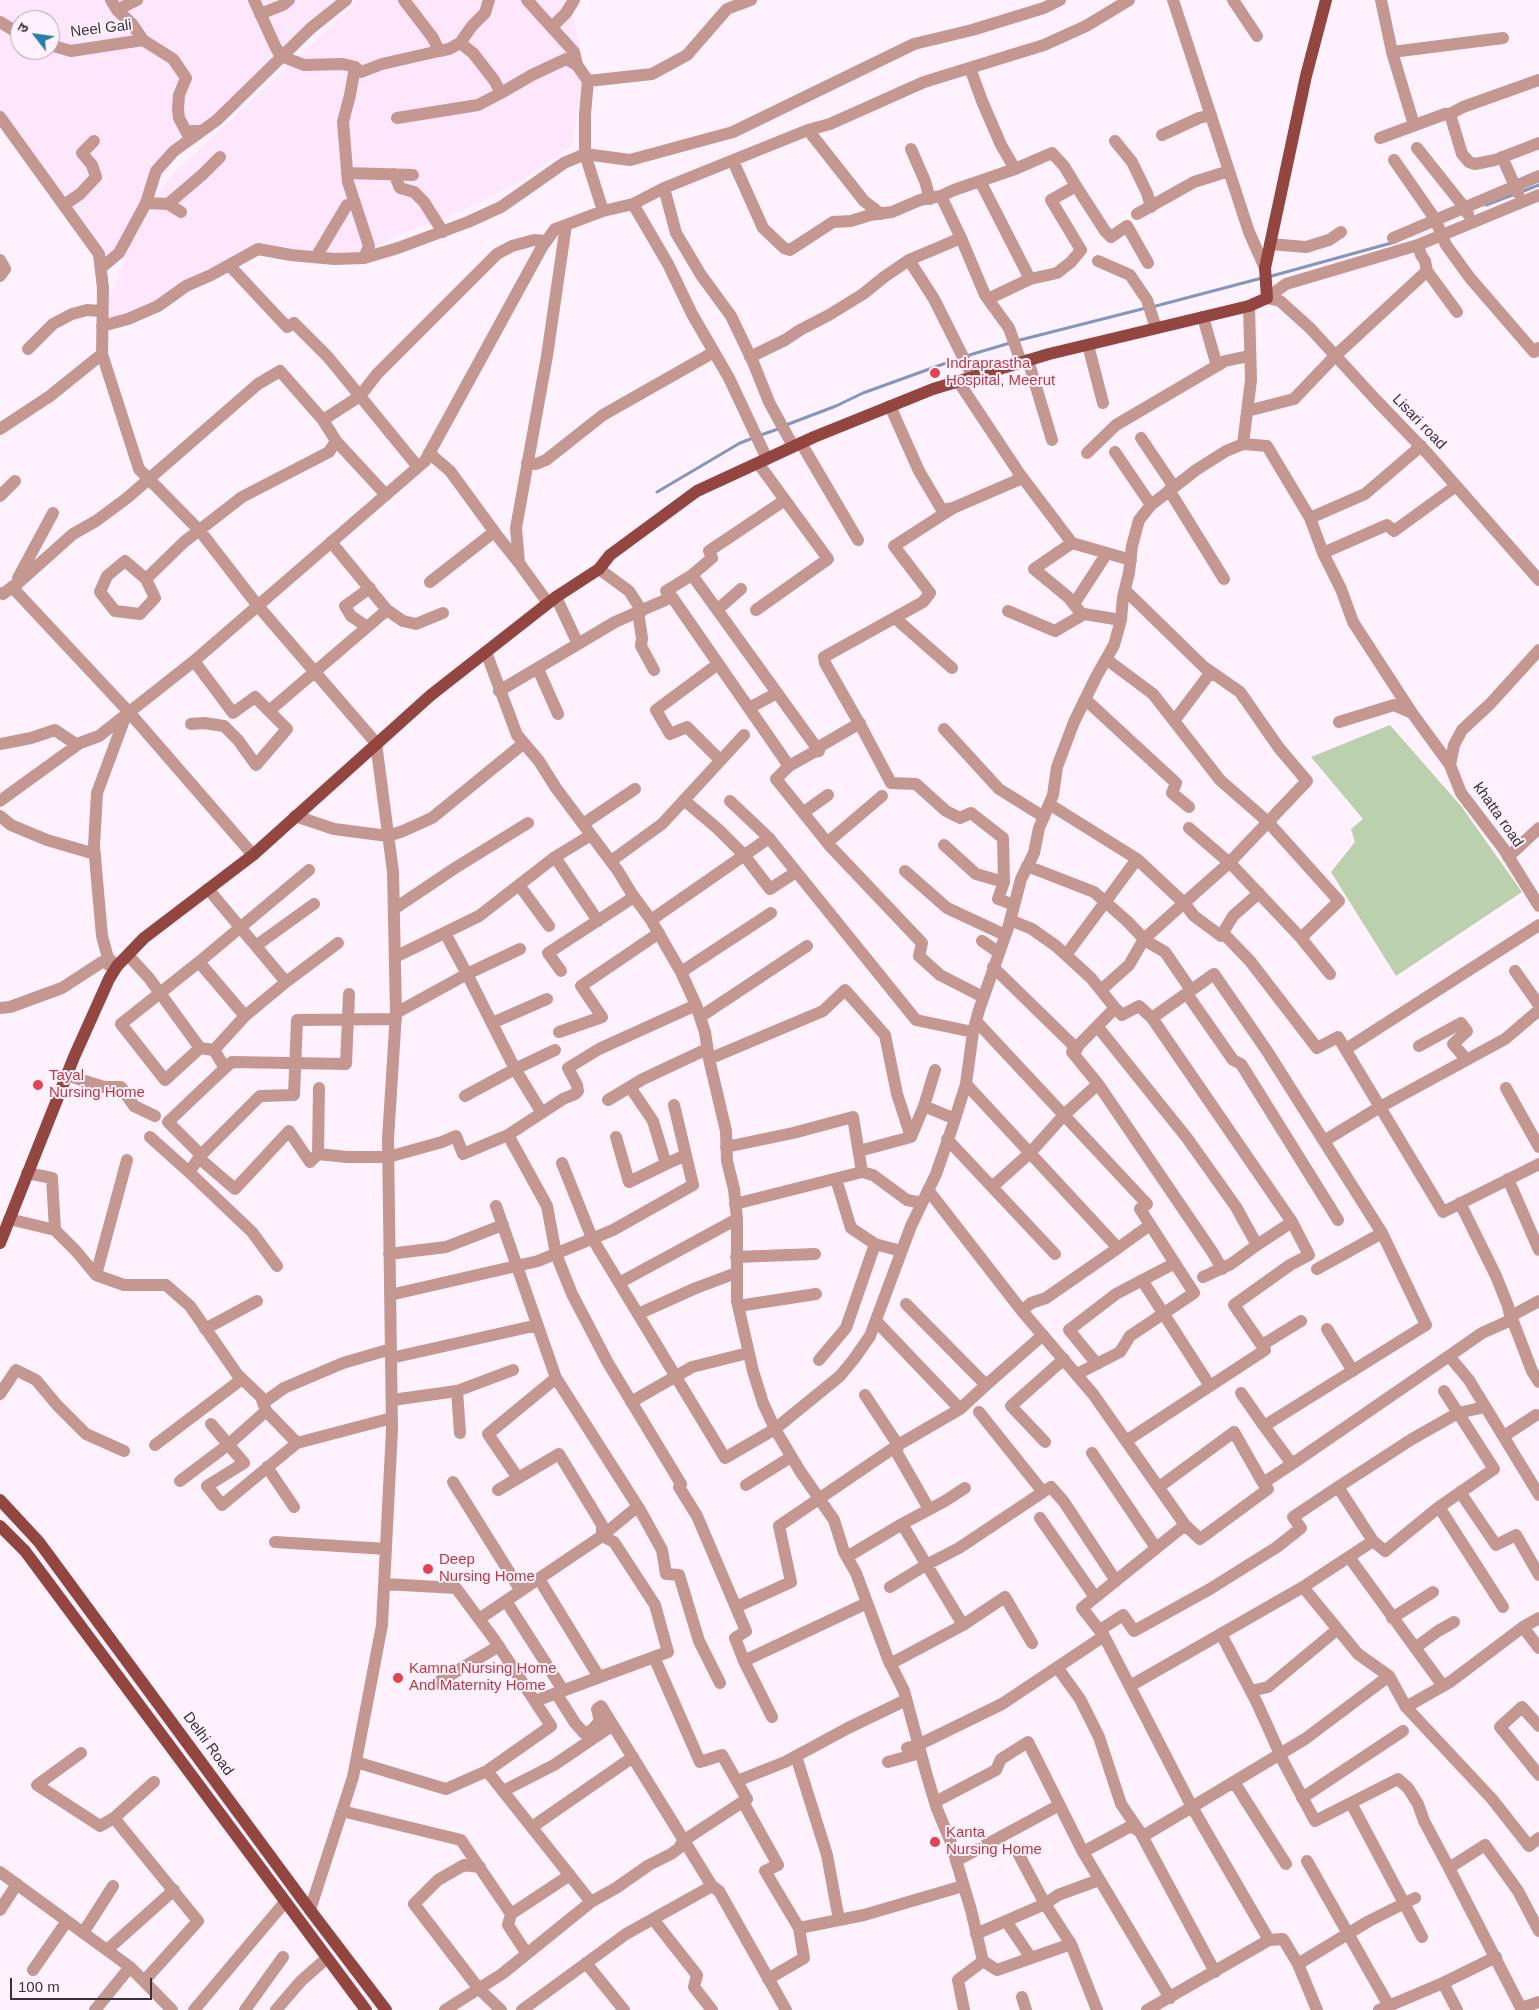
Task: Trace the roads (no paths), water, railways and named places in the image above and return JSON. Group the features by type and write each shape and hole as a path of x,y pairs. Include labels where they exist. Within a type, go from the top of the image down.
{"main road":[{"path":"0,1243 66,1075 109,979 128,954 144,938 253,854 431,695 552,600 599,568 610,555 697,492 798,444 933,389 1025,361 1249,306 1267,298 1265,274 1270,244 1306,76 1326,0"},
{"name":"Delhi Road","path":"0,1500 39,1542 386,2010"},
{"path":"0,1526 25,1551 366,2010"},
{"path":"229,1826 241,1816"},
{"path":"299,1920 310,1910"}],"street":[{"path":"114,5 137,0"},
{"path":"254,0 281,56 304,65 343,64 355,67 362,72 382,64 440,52 460,43 472,26 485,13 490,0"},
{"path":"260,14 283,5 289,0"},
{"path":"101,268 119,253 146,203 156,171 174,151 217,120 311,28 346,0"},
{"path":"404,0 433,38 440,52"},
{"path":"527,0 574,52 577,65 588,81 585,114 586,154 603,211"},
{"path":"552,27 566,13 574,0"},
{"path":"588,81 652,74 687,55 732,3 751,0"},
{"path":"102,326 128,319 158,306 186,286 258,249 290,255 364,258 443,232 501,207 564,163 586,154 630,160 733,132 914,44 990,25 1044,8 1060,0"},
{"path":"0,801 77,745 99,736 194,661 425,461 546,241 555,229 603,211 633,204 664,188 808,130 830,124 924,82 1044,45 1086,26 1129,0"},
{"path":"1173,0 1249,232 1265,274"},
{"path":"1233,0 1257,36"},
{"path":"1381,0 1392,52 1414,125"},
{"path":"114,5 132,24 143,40"},
{"path":"1392,52 1503,38"},
{"name":"Neel Gali","path":"60,47 71,51 143,40 173,59 186,78 179,95 179,118 188,135 192,131 202,132"},
{"path":"460,43 473,53 494,80 501,93"},
{"path":"397,118 478,105 532,75 566,59 577,65"},
{"path":"355,67 343,122 348,182 369,246 364,258"},
{"path":"970,68 1001,145 1015,168"},
{"path":"1380,138 1539,80"},
{"path":"1450,114 1462,154 1469,162 1475,164 1502,157 1539,143"},
{"path":"1162,135 1199,118 1211,115"},
{"path":"0,117 100,254 102,354 139,468 200,531 258,606 376,743 393,872 396,1016 388,1157 392,1418 382,1625 356,1762 310,1910"},
{"path":"808,130 864,200 881,214"},
{"path":"64,205 80,194 96,177 92,165 82,153 94,141"},
{"path":"1114,141 1132,162 1147,193 1151,207"},
{"path":"1417,148 1464,207 1472,223"},
{"path":"911,149 925,181 961,238 971,266 988,299 1010,328 1025,361 1052,440"},
{"path":"734,161 762,228 784,248 790,250 833,222 851,221 892,212 936,198 1052,153 1064,166 1104,231 1111,237 1127,226 1148,263"},
{"path":"168,204 220,157"},
{"path":"1502,157 1522,202"},
{"path":"1394,160 1435,219 1446,245 1470,278 1534,352 1538,350"},
{"path":"1137,214 1194,182 1229,171"},
{"path":"347,173 413,175"},
{"path":"394,174 400,188 414,192 424,202 443,232"},
{"path":"1393,238 1539,176"},
{"path":"980,181 1030,279"},
{"path":"988,299 1030,279 1057,273 1071,262 1081,250 1051,200 1076,186"},
{"path":"664,188 676,233 701,275 731,316 769,402 798,444 858,540"},
{"path":"1267,298 1286,284 1418,245 1539,195"},
{"path":"146,203 168,204 182,212"},
{"path":"316,257 347,204"},
{"path":"633,204 668,264 692,314 729,378 763,461 785,500 828,559 756,610"},
{"path":"520,563 516,528 547,356 566,224"},
{"path":"1270,244 1306,247 1329,240 1341,232"},
{"path":"750,357 829,315 863,294 909,260 961,238"},
{"path":"323,420 360,396 378,374 497,254 512,246 534,240 546,241"},
{"path":"1418,245 1427,271 1457,312"},
{"path":"0,260 6,269 0,276"},
{"path":"909,260 934,299 973,377"},
{"path":"1098,261 1130,274 1147,300 1156,328"},
{"path":"229,265 287,327 294,323 328,358 418,467"},
{"path":"1247,411 1294,399 1335,356 1427,271"},
{"name":"Lisari road","path":"1267,298 1280,301 1310,328 1421,446 1539,580"},
{"path":"562,1163 592,1238 725,1458 775,1429 840,1376 868,1341 901,1251 936,1174 966,1084 974,1027 1010,920 1021,879 1034,853 1039,828 1053,795 1057,767 1074,722 1114,645 1121,620 1132,546 1139,520 1151,505 1211,459 1243,444 1251,380 1249,306"},
{"path":"28,349 52,324 72,314 87,310 102,311"},
{"path":"1203,317 1217,366"},
{"path":"1088,345 1104,402"},
{"path":"528,463 536,464 546,460 602,415 714,352"},
{"path":"1,427 50,396 102,354"},
{"path":"1087,453 1116,426 1225,361 1249,356"},
{"path":"0,593 3,594 18,584 73,534 96,521 149,479 258,384 280,370 323,420 336,441 386,495"},
{"path":"958,381 1019,473 1072,543 1131,560"},
{"path":"890,406 919,471 942,510 953,508"},
{"path":"1141,438 1224,579"},
{"path":"146,579 184,542 242,497 329,452 336,441"},
{"name":"khatta road","path":"1243,444 1267,446 1310,518 1323,554 1341,590 1353,622 1412,713 1450,765 1461,792 1508,857 1535,890 1539,906"},
{"path":"1310,518 1365,494 1421,446"},
{"path":"1115,452 1151,505"},
{"path":"429,453 450,471 494,532 552,600 578,644"},
{"path":"1014,905 998,898 1004,882 1003,838 971,813 960,818 946,811 916,784 891,783 860,723 825,663 824,657 924,602 930,593 894,546 953,508 1018,480 1019,473"},
{"path":"0,496 15,481"},
{"path":"1323,554 1387,525 1394,531 1456,486"},
{"path":"785,500 709,551 712,558 692,575 666,591 789,766"},
{"path":"12,587 53,513"},
{"path":"430,582 494,532"},
{"path":"331,542 387,610 403,621 416,624 443,613"},
{"path":"1072,543 1034,569 1068,597 1084,614 1121,620"},
{"path":"1074,604 1107,553"},
{"path":"125,561 146,579 155,598 140,614 115,610 100,592 107,576 125,561"},
{"path":"599,568 629,591 640,612 641,646 654,670"},
{"path":"692,575 819,751 789,766 776,779 877,898 922,943 919,956 940,975 983,997"},
{"path":"12,587 253,854"},
{"path":"366,626 351,616 345,606 370,588"},
{"path":"717,610 741,589"},
{"path":"1101,990 1129,965 1144,939 1229,863 1307,781 1279,748 1240,692 1204,667 1125,590"},
{"path":"499,691 615,622 672,597"},
{"path":"269,711 316,672 366,626 387,610"},
{"path":"1008,611 1055,631 1084,614"},
{"path":"895,618 952,668"},
{"path":"1450,765 1454,745 1462,730 1490,704 1539,650"},
{"path":"486,652 517,735 611,861 651,920 681,972 698,1011 726,1131 727,1160 737,1219 736,1273 738,1306 748,1353 763,1403 775,1429 819,1500 834,1520 890,1664 904,1691 915,1749 950,1840 983,1961 997,1970 1071,1944"},
{"path":"1106,659 1153,694 1220,780 1268,822 1339,901 1302,938"},
{"path":"194,661 233,713"},
{"path":"718,664 656,710 670,734 687,727 720,760"},
{"path":"538,669 558,714"},
{"path":"1174,721 1211,672"},
{"path":"749,708 777,693"},
{"path":"192,724 204,723 224,726 238,740 256,765 287,729 254,697 233,713 224,726"},
{"path":"1085,699 1176,783 1172,793 1189,807"},
{"path":"1339,722 1394,705 1412,713"},
{"path":"116,968 108,958 102,936 95,854 97,793 126,714"},
{"path":"817,748 860,723"},
{"path":"944,729 999,789 1044,817"},
{"path":"0,744 31,738 54,730 77,745"},
{"path":"611,861 662,824 744,735"},
{"path":"295,816 334,829 388,836 432,818 524,743"},
{"path":"395,956 478,916 555,857 635,789"},
{"path":"804,812 828,795"},
{"path":"828,842 882,796"},
{"path":"684,800 718,829 744,855 770,890 796,872"},
{"path":"730,801 769,838 916,1020 974,1027 1064,1115 1148,1204 1140,1209 1194,1293 1130,1336 1120,1352 1077,1374"},
{"path":"1049,804 1137,859 1184,903 1194,916 1221,936 1233,916 1259,893"},
{"path":"0,816 11,825 47,840 95,854"},
{"path":"394,909 455,868 528,823"},
{"path":"1189,828 1229,863 1259,893 1302,938 1330,974"},
{"path":"1508,857 1539,828"},
{"path":"651,920 769,838"},
{"path":"944,845 976,874 1004,882"},
{"path":"555,857 598,921"},
{"path":"1066,955 1137,859"},
{"path":"1027,866 1094,892 1144,939 1165,952 1233,1060 1241,1064 1338,1220"},
{"path":"200,1048 165,1080 121,1024 309,870"},
{"path":"905,871 948,908 1005,935"},
{"path":"519,885 549,926"},
{"path":"208,889 257,945 286,982"},
{"path":"561,971 548,953 634,897"},
{"path":"257,945 314,904"},
{"path":"681,972 772,913"},
{"path":"1010,920 1032,929 1066,955 1091,978 1122,1015 1139,1006 1152,1018 1292,1222 1309,1255 1290,1265 1234,1305 1265,1350 1126,1441"},
{"path":"1346,1049 1539,925"},
{"path":"445,933 515,1068 542,1113"},
{"path":"559,1032 602,1017 581,986 659,933"},
{"path":"1223,933 1250,961 1317,1048 1338,1037 1442,1212 1539,1164"},
{"path":"982,941 998,952"},
{"path":"214,1050 245,1016 338,942"},
{"path":"318,1154 347,1157 388,1157 442,1142 456,1136 463,1154 508,1135 578,1091 568,1068 599,1049 698,1011 807,946"},
{"path":"189,1172 200,1157 260,1096 294,1095 297,1020 396,1016 467,974 520,949"},
{"path":"128,954 150,978 200,1048 214,1050"},
{"path":"0,1008 10,1007 62,988 102,962 116,968"},
{"path":"199,962 245,1016"},
{"path":"993,967 1077,1049"},
{"path":"1515,971 1539,1005"},
{"path":"1152,1018 1214,974 1267,1051 1382,1233 1426,1326 1264,1426"},
{"path":"608,1100 630,1087 708,1054 823,1012 845,990 885,1035 897,1094 911,1136"},
{"path":"319,1088 318,1154 310,1162 289,1131 235,1189 200,1157 168,1122 232,1062 346,1064 350,994"},
{"path":"492,1023 548,999"},
{"path":"1115,1008 1072,1052 1098,1084 1222,1269"},
{"path":"1324,1141 1380,1107 1505,1039 1539,1010"},
{"path":"1419,1046 1461,1024 1467,1031 1453,1044 1466,1059"},
{"path":"1101,1032 1187,1138 1236,1207 1257,1245"},
{"path":"214,1050 225,1068"},
{"path":"465,1096 515,1068 555,1050"},
{"path":"911,1136 924,1106 935,1070"},
{"path":"66,1075 104,1087 121,1087 134,1106 155,1116"},
{"path":"966,1084 1118,1248"},
{"path":"992,1187 1030,1153 1064,1115 1098,1084"},
{"path":"630,1087 653,1121 666,1164"},
{"path":"1506,1088 1539,1147"},
{"path":"390,1295 538,1261 612,1230 693,1185 674,1105"},
{"path":"924,1106 955,1119"},
{"path":"726,1147 793,1133 853,1117 862,1172"},
{"path":"508,1135 547,1206 556,1254 572,1294 608,1363 681,1484 679,1487 697,1516 746,1631 734,1638 772,1717"},
{"path":"859,1151 911,1136"},
{"path":"150,1137 252,1232 278,1266"},
{"path":"616,1137 629,1182 686,1156"},
{"path":"947,1139 1055,1254"},
{"path":"96,1275 127,1160"},
{"path":"735,1204 862,1172 873,1175 907,1200 922,1203"},
{"path":"27,1173 52,1178 55,1230"},
{"path":"836,1179 851,1228 875,1244 901,1251"},
{"path":"1508,1179 1539,1250"},
{"path":"928,1190 1022,1310 1093,1394 1158,1487 1185,1525 1200,1539 1268,1489 1234,1432 1158,1487"},
{"path":"1460,1203 1496,1276 1532,1371 1539,1382"},
{"path":"496,1206 556,1378 662,1550 666,1574 679,1575 698,1641 720,1683"},
{"path":"9,1219 55,1230 96,1275 124,1285 166,1285 190,1306 242,1379 261,1397 264,1407 297,1443"},
{"path":"619,1283 737,1219"},
{"path":"1203,1277 1222,1269 1292,1222"},
{"path":"390,1254 446,1247 503,1225"},
{"path":"1022,1310 1031,1303 1046,1298 1150,1225"},
{"path":"1317,1268 1382,1233"},
{"path":"819,1360 846,1328 875,1244"},
{"path":"736,1258 814,1254"},
{"path":"1097,1364 1069,1330 1116,1294 1175,1263"},
{"path":"638,1314 696,1288 736,1273"},
{"path":"1142,1280 1210,1386"},
{"path":"738,1306 816,1294"},
{"path":"1263,1483 1482,1333 1511,1320 1511,1316 1539,1301"},
{"path":"205,1329 257,1302"},
{"path":"906,1304 986,1385"},
{"path":"876,1320 960,1409"},
{"path":"1262,1345 1301,1320"},
{"path":"180,1481 229,1444 284,1388 343,1363 538,1327"},
{"path":"1327,1329 1352,1371"},
{"path":"736,1607 791,1582 779,1526 898,1445 960,1409 1043,1335"},
{"path":"631,1402 692,1367 748,1353"},
{"path":"1449,1356 1468,1380 1539,1494"},
{"path":"1045,1442 1011,1406 1064,1359"},
{"path":"0,1394 16,1370 36,1380 57,1405 86,1434 124,1451"},
{"path":"392,1400 457,1390 513,1370"},
{"path":"518,1478 488,1434 556,1378"},
{"path":"155,1445 242,1379"},
{"path":"457,1390 460,1433"},
{"path":"1338,1487 1373,1540 1384,1552 1439,1507 1494,1469 1444,1391"},
{"path":"1241,1393 1292,1464"},
{"path":"865,1395 898,1445 898,1453 929,1509"},
{"path":"888,1762 1002,1704 1057,1667 1123,1615 1134,1631 1210,1588 1276,1547 1301,1528 1293,1517 1338,1487 1412,1439 1458,1414 1485,1407"},
{"path":"978,1412 1043,1492"},
{"path":"1504,1436 1538,1414"},
{"path":"211,1424 244,1463 207,1486 222,1505 297,1443 392,1418"},
{"path":"1092,1453 1156,1548"},
{"path":"498,1490 559,1454 602,1525 602,1536"},
{"path":"746,1485 792,1457"},
{"path":"267,1467 294,1507"},
{"path":"453,1482 521,1591"},
{"path":"847,1557 965,1488"},
{"path":"890,1587 959,1548 1051,1488 1064,1502 1116,1581"},
{"path":"1460,1492 1496,1545 1516,1535 1539,1575"},
{"path":"479,1619 602,1536 637,1507"},
{"path":"1439,1507 1503,1607"},
{"path":"1040,1518 1095,1597"},
{"path":"902,1524 963,1625"},
{"path":"1185,1525 1082,1608 1102,1633 1192,1807 1269,1940"},
{"path":"534,1700 668,1652 655,1605 614,1542 602,1536"},
{"path":"1130,1686 1303,1587 1373,1540"},
{"path":"275,1542 386,1549"},
{"path":"1349,1556 1443,1686"},
{"path":"538,1579 599,1677"},
{"path":"356,1762 446,1789 487,1771 551,1726 499,1646 456,1588 384,1584"},
{"path":"1303,1587 1358,1654 1389,1676 1406,1707 1492,1799 1529,1846 1539,1838"},
{"path":"1392,1618 1433,1592"},
{"path":"890,1664 963,1625 1005,1597 1032,1643"},
{"path":"506,1601 560,1691 575,1723 584,1733 592,1730 600,1721 597,1709 601,1706 683,1841 712,1886 719,1891 786,2010"},
{"path":"744,1660 867,1603"},
{"path":"1406,1707 1443,1686 1539,1618"},
{"path":"1415,1648 1454,1622"},
{"path":"1524,1628 1539,1648"},
{"path":"1251,1691 1268,1687 1333,1633"},
{"path":"1221,1634 1251,1691 1302,1798 1316,1821 1398,1779 1408,1788 1418,1804 1424,1821 1496,1957 1520,2009 1539,2002"},
{"path":"435,1684 499,1646"},
{"path":"446,2010 502,1974 591,1902 649,1865 671,1854 679,1848 683,1841 747,1800 722,1755 700,1762 654,1657"},
{"path":"1057,1667 1084,1707 1099,1737 1121,1804 1140,1832 1215,1972"},
{"path":"1082,1852 1131,1826 1145,1835 1305,1739 1389,1676"},
{"path":"737,1781 796,1756 906,1700"},
{"path":"1539,1726 1522,1707 1500,1727 1539,1775"},
{"path":"504,1792 554,1765 613,1724"},
{"path":"1302,1798 1403,1731"},
{"path":"935,1802 996,1770 1001,1758 1028,1742 1082,1852 1167,2004"},
{"path":"81,1753 37,1785 100,1826 114,1818 154,1782"},
{"path":"796,1756 827,1855 839,1920"},
{"path":"532,1828 633,1757"},
{"path":"487,1771 591,1902"},
{"path":"1234,1782 1286,1864"},
{"path":"743,1802 778,1865 765,1871 800,1928 804,1958 768,1979"},
{"path":"1351,1803 1422,1937"},
{"path":"956,1861 1054,1808"},
{"path":"342,1811 461,1840 511,1914"},
{"path":"114,1818 198,1921 144,1981"},
{"path":"1449,1868 1485,1845 1518,1890 1539,1932"},
{"path":"1019,1855 1045,1904 1071,1944 1097,2010"},
{"path":"1307,1861 1350,1933 1384,2008 1443,1983 1496,1957"},
{"path":"480,1867 464,1865 438,1880 414,1904 479,1989 501,2010"},
{"path":"0,1872 130,1967 172,2010"},
{"path":"527,1954 508,1925 511,1914 570,1875"},
{"path":"976,1934 1045,1904 1058,1895 1099,1880"},
{"path":"0,1910 17,1884"},
{"path":"83,1932 114,1886"},
{"path":"522,2010 626,1934 712,1886"},
{"path":"800,1928 864,1915 963,1886"},
{"path":"107,1950 174,1890"},
{"path":"1298,1964 1415,1898"},
{"path":"194,2010 285,1902"},
{"path":"653,1919 697,1975 694,1987 712,2010"},
{"path":"33,1970 67,1921"},
{"path":"1006,1921 1032,1958"},
{"path":"1147,2010 1167,2004 1215,1972 1269,1940 1283,1939 1298,1964 1317,2010"},
{"path":"245,2010 283,1957"},
{"path":"276,2010 301,1981 327,1958"},
{"path":"964,2010 958,1980 983,1961"},
{"path":"586,1963 624,2010"},
{"path":"95,2010 130,1967"},
{"path":"1443,1983 1457,2010"},
{"path":"1022,1998 1026,2010"}],"waterway":[{"path":"1521,192 1539,185"},
{"path":"1486,205 1515,194"},
{"path":"1268,277 1395,242"},
{"path":"1152,307 1262,278"},
{"path":"1016,341 1146,308"},
{"path":"966,356 1010,343"},
{"path":"786,425 836,406 863,393 960,358"},
{"path":"758,436 781,428"},
{"path":"657,492 740,443 753,438"}],"place":[{"name":"Indraprastha Hospital, Meerut","path":"935,373"},
{"name":"Tayal Nursing Home","path":"38,1085"},
{"name":"Deep Nursing Home","path":"428,1569"},
{"name":"Kamna Nursing Home And Maternity Home","path":"398,1678"},
{"name":"Kanta Nursing Home","path":"935,1842"}]}
